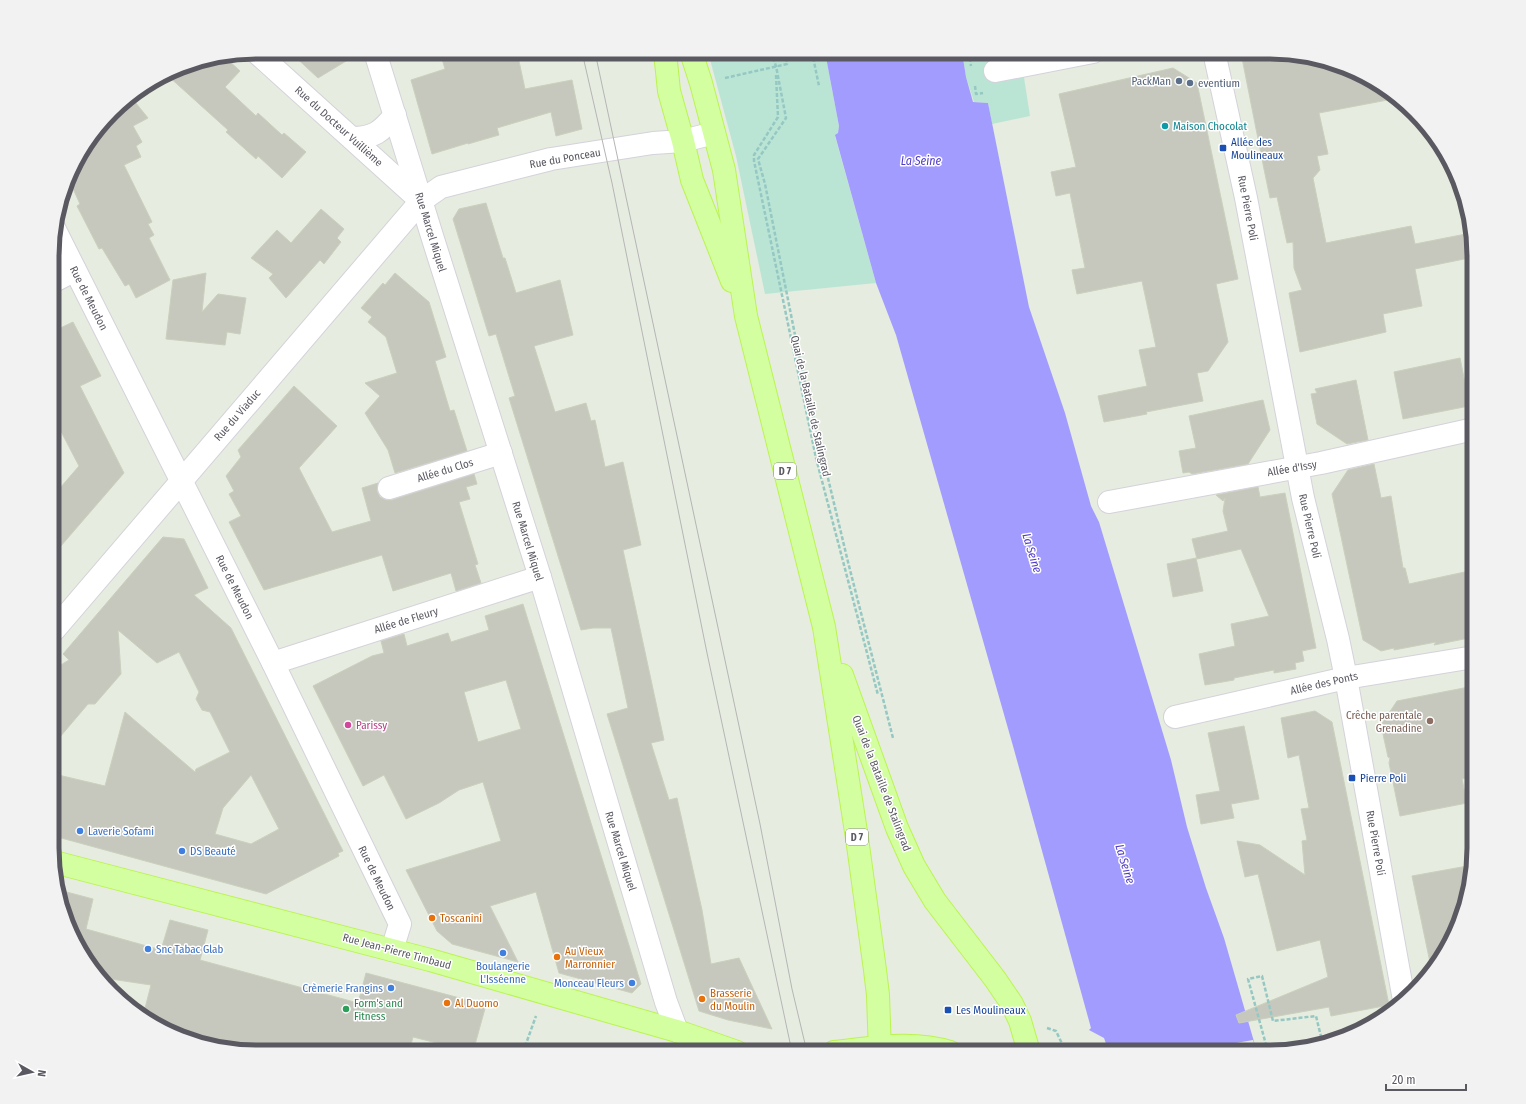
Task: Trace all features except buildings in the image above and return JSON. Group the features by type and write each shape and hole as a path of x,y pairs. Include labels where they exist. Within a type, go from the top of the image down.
{"main road":[{"name":"Quai de la Bataille de Stalingrad","path":"666,59 670,92 692,180 746,316"},
{"name":"Quai de la Bataille de Stalingrad","path":"693,59 724,170 746,316 824,627 858,838 878,995 880,1045"},
{"name":"Quai de la Bataille de Stalingrad","path":"824,627 896,828 914,866 935,902 995,979 1012,1004 1020,1021 1027,1045"},
{"name":"Rue Jean-Pierre Timbaud","path":"59,863 392,950 677,1031 717,1045"}],"street":[{"name":"Rue du Docteur Vuillième","path":"264,59 421,201"},
{"name":"Rue Marcel Miquel","path":"377,59 540,577 666,1002 677,1031"},
{"path":"995,71 1057,59"},
{"name":"Rue Pierre Poli","path":"1216,59 1246,198 1303,498 1338,639 1346,678 1403,993"},
{"path":"352,138 365,138 376,133 386,126 395,115"},
{"name":"Rue du Ponceau","path":"421,201 441,186 551,159 653,143 683,141 714,133"},
{"name":"Rue du Viaduc","path":"59,624 421,201"},
{"name":"Rue de Meudon","path":"60,239 273,663 400,924 392,950"},
{"path":"59,278 75,270"},
{"name":"Allée d'Issy","path":"1109,502 1297,467 1467,431"},
{"name":"Allée du Clos","path":"389,488 501,453"},
{"name":"Allée de Fleury","path":"273,663 540,577"},
{"name":"Allée des Ponts","path":"1175,717 1346,678 1467,658"}],"path":[{"name":"Quai de la Bataille de Stalingrad","path":"774,59 786,118 758,160 765,184 801,365 848,562 895,744"},
{"path":"718,79 787,64 786,59"},
{"path":"814,59 820,86"},
{"path":"776,66 778,117 754,155 754,161 816,458 878,698"},
{"path":"1266,1045 1248,979 1262,976 1273,1021 1316,1016 1321,1038"},
{"path":"525,1045 544,993"},
{"path":"1044,1027 1056,1031 1063,1045"}],"green space":[{"path":"710,59 826,59 839,126 838,133 835,136 876,283 765,294 736,156"},
{"path":"963,59 1021,59 1030,116 992,124 988,103 974,102 966,77"}],"water":[{"name":"La Seine","path":"826,59 963,59 966,77 973,102 988,103 1029,307 1065,413 1091,506 1099,522 1171,760 1187,827 1206,888 1224,938 1255,1045 1106,1045 1104,1038 1089,1030 1091,1028 1013,746 896,335 876,283 835,135 838,133 839,126"}],"pier":[{"path":"1253,1040 1255,1045 1225,1045"}],"tram line":[{"path":"584,59 612,183 707,653 791,1045"},
{"path":"596,59 760,824 792,989 805,1045"}],"place":[{"name":"PackMan","path":"1179,81"},
{"name":"eventium","path":"1190,83"},
{"name":"Maison Chocolat","path":"1165,126"},
{"name":"Allée des Moulineaux","path":"1223,148"},
{"name":"Crêche parentale Grenadine","path":"1430,721"},
{"name":"Parissy","path":"348,725"},
{"name":"Pierre Poli","path":"1352,778"},
{"name":"Laverie Sofami","path":"80,831"},
{"name":"DS Beauté","path":"182,851"},
{"name":"Toscanini","path":"432,918"},
{"name":"Snc Tabac Glab","path":"148,949"},
{"name":"Boulangerie L'Isséenne","path":"503,953"},
{"name":"Au Vieux Marronnier","path":"557,957"},
{"name":"Monceau Fleurs","path":"632,983"},
{"name":"Crèmerie Frangins","path":"391,988"},
{"name":"Brasserie du Moulin","path":"702,999"},
{"name":"Al Duomo","path":"447,1003"},
{"name":"Form's and Fitness","path":"346,1009"},
{"name":"Les Moulineaux","path":"948,1010"}]}
